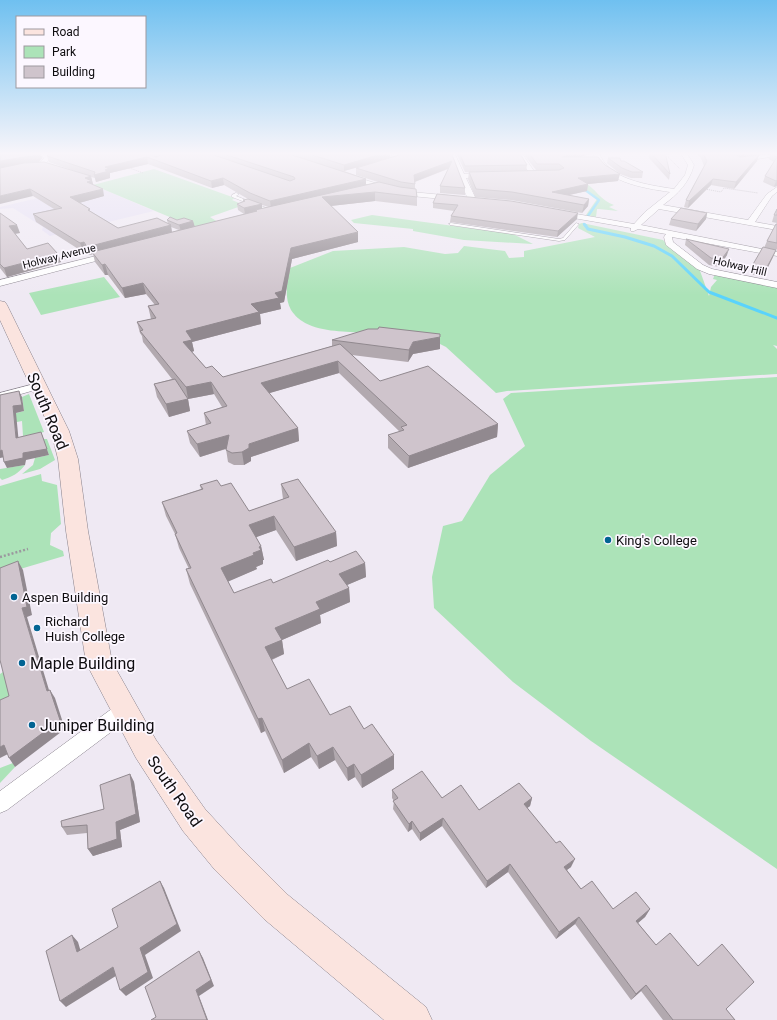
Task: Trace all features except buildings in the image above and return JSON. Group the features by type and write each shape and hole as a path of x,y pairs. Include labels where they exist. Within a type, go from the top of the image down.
{"main road":[{"name":"South Road","path":"0,305 60,431 68,459 84,574 99,663 124,711 146,749 194,820 227,858 276,907 413,1020"}],"street":[{"path":"634,227 665,200"},
{"path":"750,223 766,200"},
{"path":"657,206 777,228"},
{"path":"257,215 276,211"},
{"path":"554,212 634,227 777,261"},
{"path":"669,235 777,254"},
{"name":"Holway Hill","path":"669,235 669,243 700,267 710,271 777,285"},
{"name":"Holway Avenue","path":"0,283 119,252"},
{"path":"0,397 38,386"},
{"path":"0,803 124,711"}],"lane":[{"path":"244,200 276,211"},
{"path":"452,224 559,240 564,239 577,224"}],"path":[{"path":"0,558 28,550"}],"shaded area":[{"path":"31,200 127,200 154,211 50,236 42,230 43,227 13,208 0,209 0,207"}],"green space":[{"path":"128,200 233,200 244,205 210,217 218,222 196,228"},
{"path":"597,200 604,200 614,205 609,207 618,211 597,209 596,217 586,215"},
{"path":"372,215 513,234 533,244 464,240 413,231 413,229 354,223 351,220"},
{"path":"582,223 663,240 674,251 699,268 709,296 711,287 717,280 713,279 715,274 777,287 777,346 773,345 777,349 777,374 507,391 496,393 446,347 438,343 315,327 308,325 299,319 292,311 287,300 290,268 333,251 404,247 445,254 458,253 464,246 505,251 509,258 524,257 524,251 595,237 578,228 579,224"},
{"path":"104,277 120,297 41,315 29,293"},
{"path":"777,377 777,869 591,741 513,682 434,608 432,577 443,526 462,521 490,475 525,446 503,399 511,393"},
{"path":"29,394 44,432 23,436 22,421 7,424 13,414 24,411 22,397"},
{"path":"43,439 47,439 55,460 40,469 22,474 33,465 35,458 49,455"},
{"path":"25,465 12,476 2,480 0,478 0,469"},
{"path":"41,474 42,481 57,485 61,524 51,533 50,545 63,551 64,556 0,575 0,486"},
{"path":"6,670 14,705 0,711 0,674"},
{"path":"13,763 15,767 0,783 0,768"}],"waterway":[{"path":"588,216 598,200"},
{"path":"585,225 588,229 625,237 654,246 672,256 709,292 777,318"}],"place":[{"name":"King's College","path":"608,540"},
{"name":"Aspen Building","path":"14,597"},
{"name":"Richard Huish College","path":"37,628"},
{"name":"Maple Building","path":"22,663"},
{"name":"Juniper Building","path":"32,725"}]}
